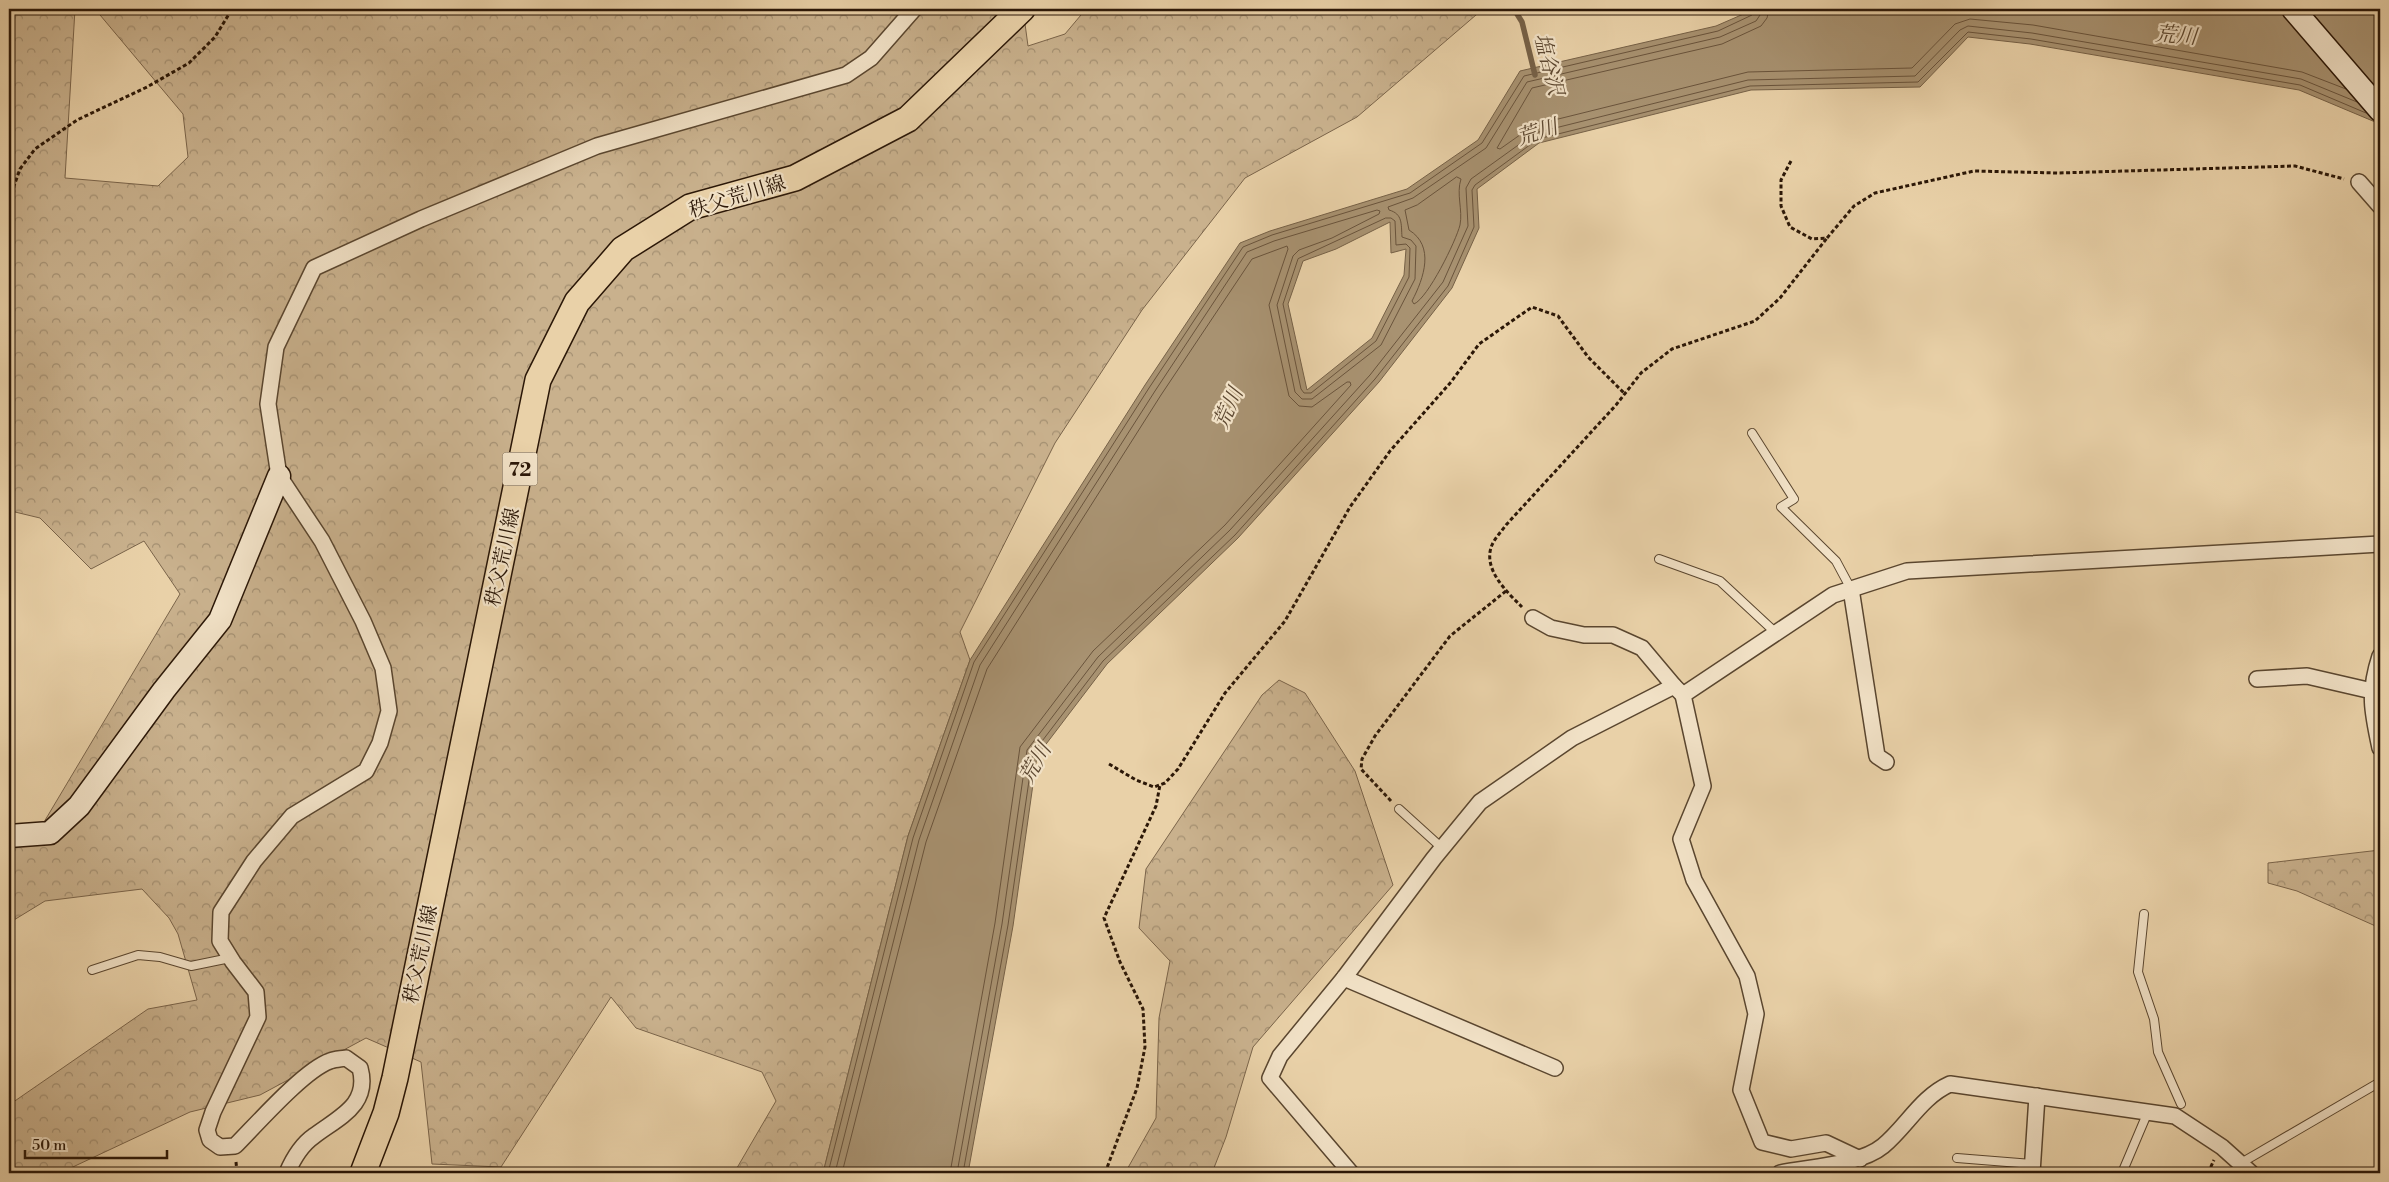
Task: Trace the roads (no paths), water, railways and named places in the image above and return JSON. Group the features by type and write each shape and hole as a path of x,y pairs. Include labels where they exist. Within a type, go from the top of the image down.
{"main road":[{"name":"秩父荒川線","path":"363,1173 386,1113 395,1078 538,380 577,302 623,249 690,207 795,178 908,119 1022,9"}],"street":[{"path":"287,1173 295,1156 313,1136 334,1124 357,1101 362,1090 363,1080 360,1068 346,1059 329,1061 306,1077 280,1100 235,1146 220,1147 210,1140 207,1130 213,1112 258,1017 256,992 230,958 220,941 221,912 254,861 292,816 366,771 380,743 389,711 383,668 363,620 322,541 280,476 268,404 276,347 314,268 421,219 597,146 846,75 871,58 914,9"},
{"path":"2293,9 2380,110"},
{"path":"2359,182 2380,206"},
{"path":"9,836 50,832 80,806 164,690 220,620 280,476"},
{"path":"1351,1173 1270,1078 1280,1056 1344,978 1442,848 1480,802 1572,738 1679,691 1776,633 1833,595 1908,571 2380,544"},
{"path":"1851,589 1877,756 1886,762"},
{"path":"1533,618 1551,628 1584,635 1613,635 1642,648 1679,691 1703,786 1681,839 1694,880 1748,976 1756,1014 1741,1090 1762,1142 1791,1149 1826,1142 1860,1159"},
{"path":"2380,652 2372,691 2371,707 2380,748"},
{"path":"2256,679 2307,676 2372,691"},
{"path":"1344,978 1555,1068"},
{"path":"1780,1173 1826,1169 1860,1159 1883,1146 1935,1091 1950,1084 2147,1114 2175,1116 2222,1147 2246,1168"},
{"path":"2032,1169 2037,1096"}],"lane":[{"path":"1752,433 1794,499 1781,507 1836,562 1851,589"},
{"path":"1659,559 1720,581 1776,633"},
{"path":"1399,809 1442,848"},
{"path":"2144,914 2138,972 2154,1019 2158,1052 2181,1104"},
{"path":"92,970 138,955 160,957 191,966 230,958"},
{"path":"2246,1168 2380,1082"},
{"path":"2122,1173 2147,1114"},
{"path":"1957,1158 2032,1169"}],"water":[{"name":"荒川","path":"1755,9 2380,9 2380,124 2299,90 2030,44 1968,37 1920,87 1751,90 1539,143 1477,189 1479,228 1452,288 1379,382 1238,538 1107,664 1037,756 1013,926 968,1173 823,1173 908,836 970,660 1145,385 1240,243 1270,231 1407,189 1478,140 1520,71 1716,26","holes":["1390,222 1391,253 1406,249 1404,275 1372,338 1307,390 1288,304 1303,261 1336,249"]}],"waterway":[{"name":"塩谷沢","path":"1514,9 1522,22 1535,75"}]}
